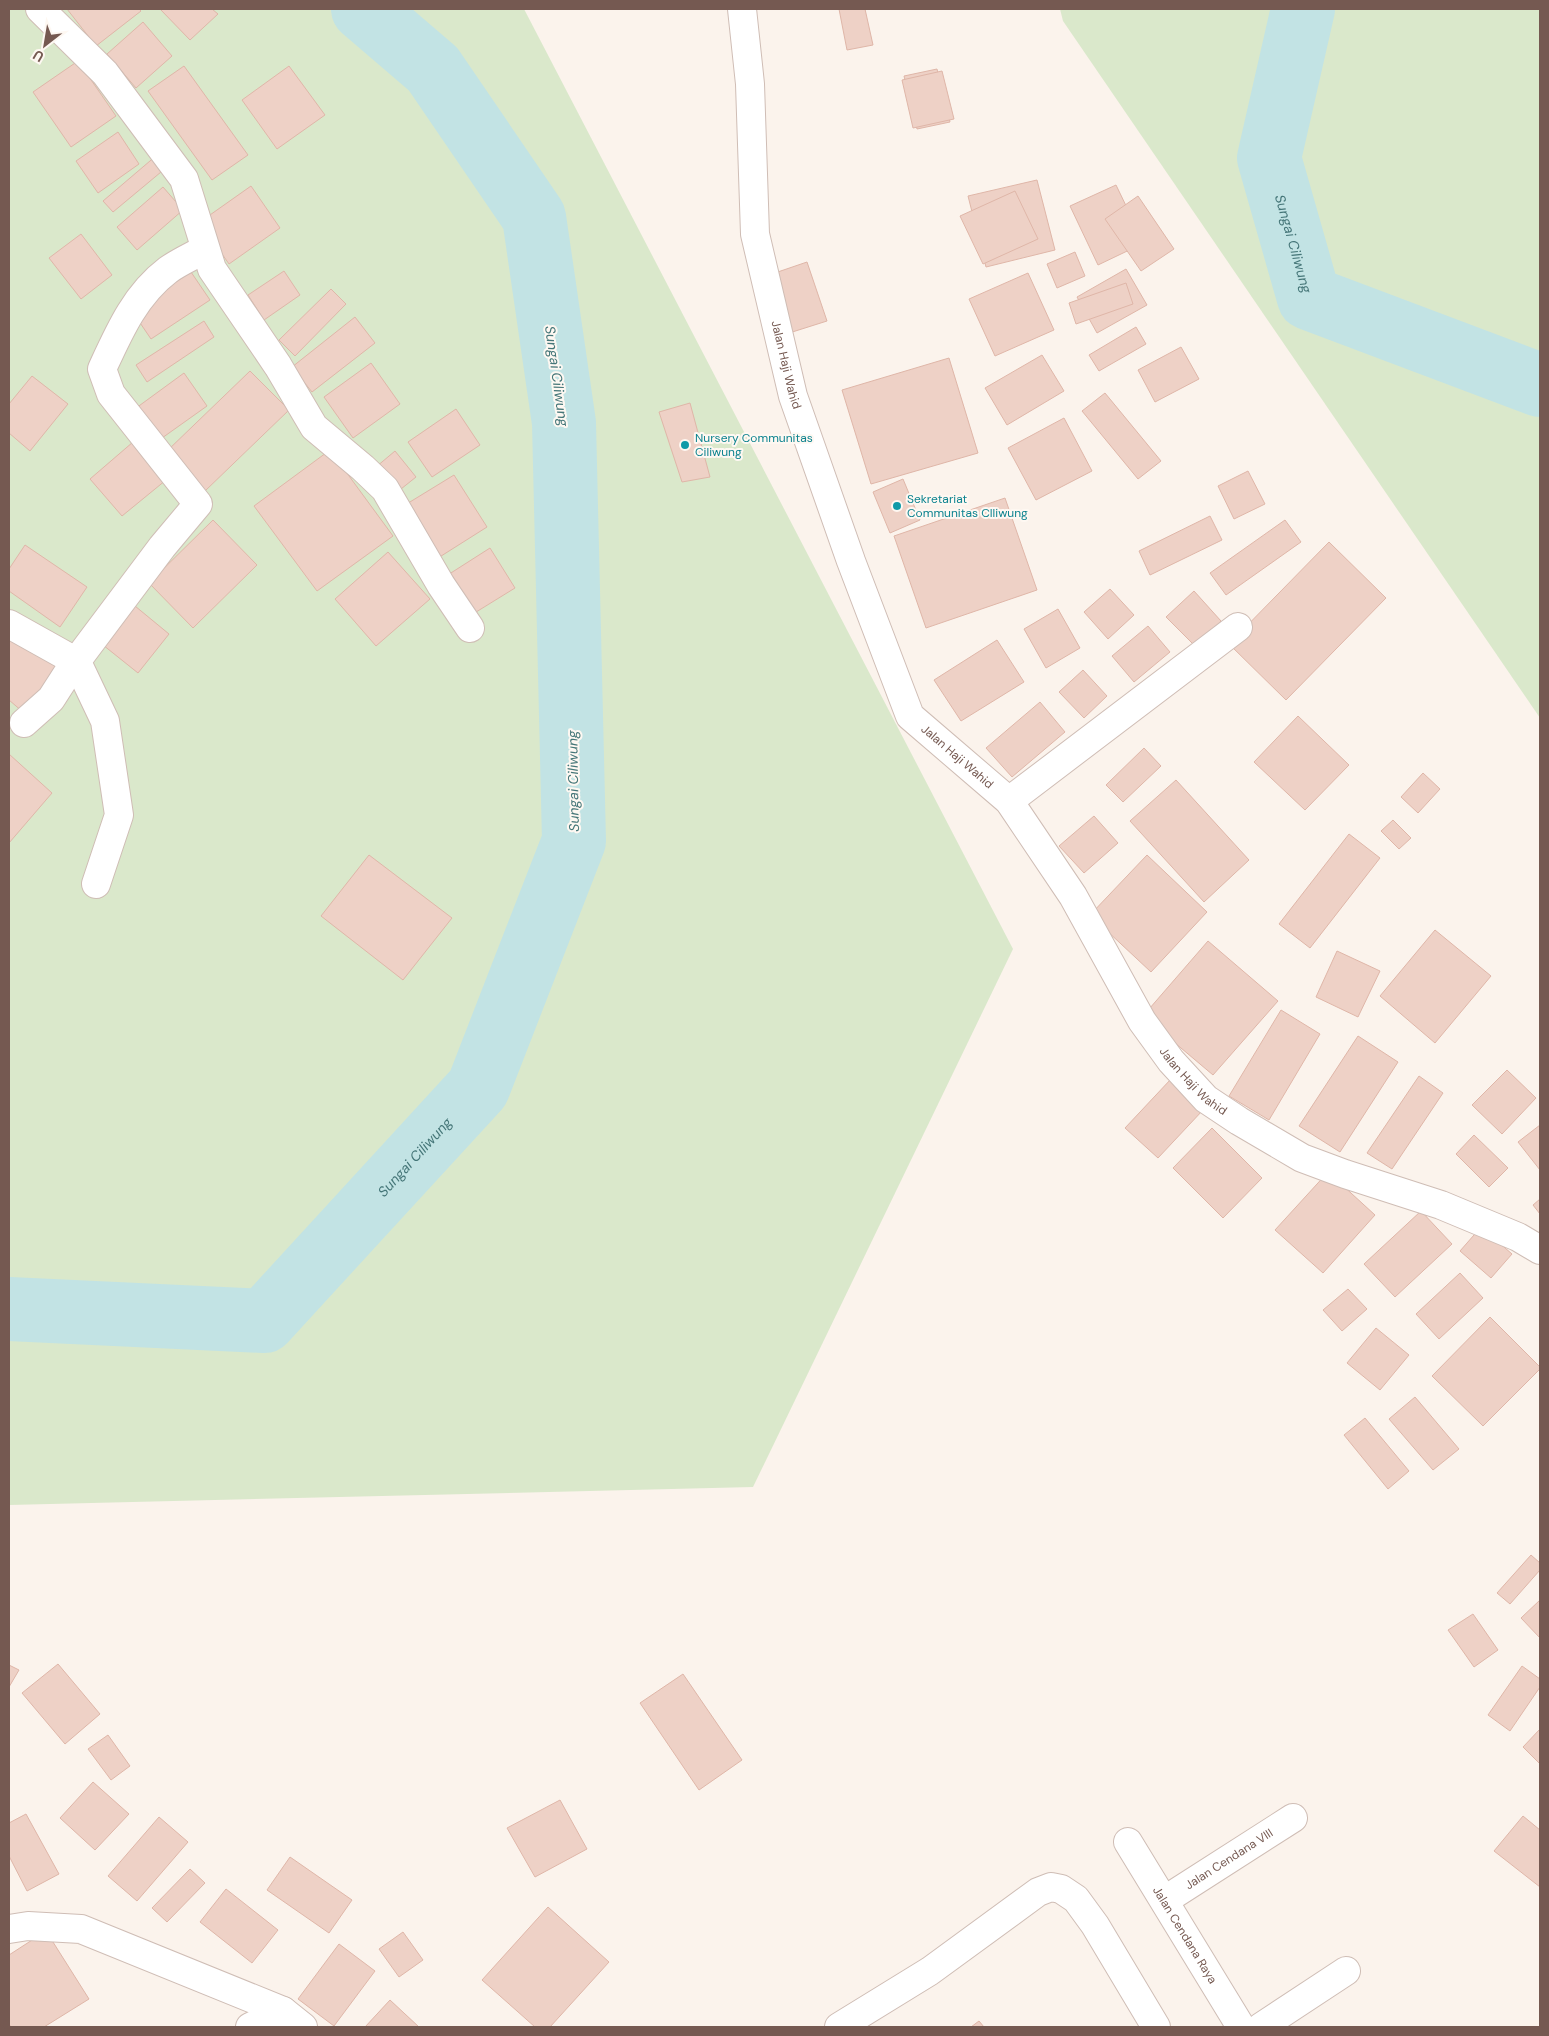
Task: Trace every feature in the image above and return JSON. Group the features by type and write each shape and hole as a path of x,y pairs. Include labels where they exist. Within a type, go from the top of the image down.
{"street":[{"path":"40,9 105,73 184,179 212,269 278,366 314,427 385,489 441,585 470,628"},
{"name":"Jalan Haji Wahid","path":"742,9 750,84 755,234 793,396 851,561 910,716 1010,800 1073,896 1142,1021 1171,1061 1206,1099 1302,1158 1441,1205 1518,1237 1540,1250"},
{"path":"24,723 51,699 69,671 162,547 198,504 111,394 102,369 128,314 145,291 168,270 205,249"},
{"path":"9,624 77,662 105,721 119,815 96,884"},
{"path":"1010,800 1238,627"},
{"name":"Jalan Cendana VIII","path":"1164,1900 1293,1818"},
{"name":"Jalan Cendana Raya","path":"1128,1842 1241,2027"},
{"path":"839,2027 930,1971 1038,1892 1051,1887 1062,1889 1076,1899 1095,1925 1156,2027"},
{"path":"9,1929 28,1926 81,1929 293,2019"},
{"path":"1261,2027 1346,1971"},
{"path":"250,2027 293,2019"}],"green space":[{"path":"9,9 524,9 1013,949 753,1487 9,1505"},
{"path":"1060,9 1540,9 1540,718 1063,21"}],"building":[{"path":"67,9 139,9 141,11 96,46"},
{"path":"160,9 212,9 218,14 190,40"},
{"path":"839,9 865,9 873,45 847,50"},
{"path":"143,22 172,56 136,88 107,54"},
{"path":"78,61 116,116 71,147 33,92"},
{"path":"184,66 248,155 212,180 148,91"},
{"path":"289,66 325,115 277,149 242,100"},
{"path":"937,69 950,122 917,129 904,76"},
{"path":"942,71 954,119 913,128 902,80"},
{"path":"118,132 139,164 98,193 76,161"},
{"path":"157,155 167,167 113,212 103,201"},
{"path":"1037,180 1055,250 986,267 968,196"},
{"path":"1116,185 1144,243 1098,265 1070,206"},
{"path":"251,186 280,228 229,264 200,222"},
{"path":"163,187 183,210 137,250 117,227"},
{"path":"1015,191 1038,239 983,264 960,216"},
{"path":"1138,196 1174,249 1141,271 1105,219"},
{"path":"81,234 112,275 81,299 49,258"},
{"path":"1075,252 1085,276 1057,288 1047,264"},
{"path":"807,262 827,321 786,334 766,276"},
{"path":"1126,269 1147,305 1097,333 1077,297"},
{"path":"284,271 300,295 264,320 248,295"},
{"path":"191,272 210,300 151,339 132,311"},
{"path":"1028,273 1054,330 995,356 969,299"},
{"path":"1126,283 1133,304 1076,324 1069,303"},
{"path":"331,289 346,304 295,356 279,340"},
{"path":"355,317 375,343 312,392 292,367"},
{"path":"204,321 214,337 147,382 136,365"},
{"path":"1136,327 1146,344 1099,371 1089,355"},
{"path":"1181,347 1199,379 1155,402 1138,370"},
{"path":"1042,355 1064,391 1007,425 985,388"},
{"path":"949,358 978,453 871,484 842,390"},
{"path":"371,363 400,404 353,438 324,397"},
{"path":"250,371 289,410 205,491 167,451"},
{"path":"184,373 207,406 155,443 132,411"},
{"path":"32,376 68,404 30,451 9,433 9,404"},
{"path":"1105,393 1161,461 1138,479 1082,411"},
{"name":"Nursery Communitas Ciliwung","path":"690,403 710,477 682,482 659,412"},
{"path":"456,409 480,445 432,477 408,442"},
{"path":"1064,418 1092,471 1036,500 1008,448"},
{"path":"133,442 166,480 122,516 90,479"},
{"path":"330,450 393,536 317,591 254,506"},
{"path":"395,451 416,477 396,493 376,467"},
{"path":"1248,471 1265,504 1234,519 1218,486"},
{"path":"454,475 487,527 438,558 405,505"},
{"name":"Sekretariat Communitas CIliwung","path":"903,479 920,520 890,533 873,492"},
{"path":"1005,498 1037,590 926,628 894,536"},
{"path":"1210,516 1222,540 1150,575 1139,551"},
{"path":"213,520 257,565 193,628 149,583"},
{"path":"1285,520 1301,542 1226,595 1210,573"},
{"path":"1329,542 1386,598 1286,700 1229,644"},
{"path":"25,545 87,587 60,627 9,591 9,569"},
{"path":"490,548 515,588 468,617 443,578"},
{"path":"388,552 430,599 376,646 335,599"},
{"path":"1110,589 1134,615 1108,639 1084,612"},
{"path":"1194,591 1221,621 1195,646 1166,617"},
{"path":"135,606 169,634 138,673 103,645"},
{"path":"1058,609 1080,648 1046,668 1024,629"},
{"path":"1148,626 1170,652 1134,682 1112,656"},
{"path":"18,631 61,665 23,712 9,700 9,642"},
{"path":"997,640 1024,682 961,721 934,680"},
{"path":"1083,670 1107,696 1084,718 1059,692"},
{"path":"1040,702 1065,732 1012,777 986,748"},
{"path":"1298,716 1349,765 1305,810 1254,762"},
{"path":"1144,748 1161,766 1123,802 1106,785"},
{"path":"9,754 52,793 9,843"},
{"path":"1423,773 1440,789 1418,813 1401,797"},
{"path":"1176,780 1249,860 1204,902 1130,821"},
{"path":"1094,816 1118,843 1084,873 1059,846"},
{"path":"1393,820 1411,838 1399,849 1381,831"},
{"path":"1349,834 1380,858 1310,948 1279,924"},
{"path":"369,855 452,918 403,980 321,916"},
{"path":"1147,855 1207,912 1151,972 1090,915"},
{"path":"1435,930 1491,976 1435,1043 1380,996"},
{"path":"1208,941 1278,1001 1213,1075 1143,1016"},
{"path":"1337,951 1380,971 1358,1017 1316,997"},
{"path":"1281,1010 1320,1034 1269,1120 1229,1096"},
{"path":"1358,1036 1398,1062 1340,1152 1299,1126"},
{"path":"1507,1070 1536,1098 1502,1134 1472,1105"},
{"path":"1419,1076 1443,1093 1392,1169 1367,1153"},
{"path":"1171,1079 1203,1110 1158,1158 1125,1128"},
{"path":"1540,1125 1540,1170 1518,1142"},
{"path":"1212,1128 1262,1178 1223,1218 1173,1168"},
{"path":"1474,1135 1508,1168 1489,1187 1456,1154"},
{"path":"1328,1172 1375,1215 1323,1273 1275,1230"},
{"path":"1540,1199 1540,1214 1533,1205"},
{"path":"1421,1211 1452,1244 1395,1297 1364,1264"},
{"path":"1481,1227 1512,1254 1491,1278 1460,1251"},
{"path":"1460,1273 1483,1298 1439,1339 1416,1314"},
{"path":"1348,1289 1367,1309 1342,1331 1323,1310"},
{"path":"1490,1317 1540,1369 1483,1426 1432,1376"},
{"path":"1376,1328 1409,1355 1380,1390 1347,1363"},
{"path":"1415,1397 1459,1449 1433,1470 1389,1419"},
{"path":"1365,1418 1409,1471 1388,1489 1344,1435"},
{"path":"1531,1555 1540,1563 1540,1570 1510,1604 1497,1593"},
{"path":"1540,1600 1540,1638 1521,1618"},
{"path":"1473,1614 1498,1650 1474,1667 1448,1630"},
{"path":"58,1664 100,1714 65,1744 22,1693"},
{"path":"9,1665 19,1670 9,1687"},
{"path":"1522,1666 1540,1679 1540,1687 1510,1731 1488,1715"},
{"path":"683,1674 742,1760 699,1790 640,1703"},
{"path":"1540,1729 1540,1764 1523,1747"},
{"path":"108,1735 130,1766 111,1780 88,1749"},
{"path":"93,1782 129,1814 95,1850 60,1818"},
{"path":"560,1800 587,1849 535,1877 507,1828"},
{"path":"26,1814 59,1874 27,1891 9,1856 9,1823"},
{"path":"1523,1816 1540,1830 1540,1887 1494,1851"},
{"path":"159,1817 188,1842 137,1901 108,1876"},
{"path":"290,1857 352,1900 329,1933 267,1890"},
{"path":"190,1869 205,1883 167,1922 152,1908"},
{"path":"226,1889 278,1930 252,1963 200,1922"},
{"path":"548,1907 609,1962 550,2027 535,2027 482,1980"},
{"path":"46,1931 89,1999 44,2027 11,2027 9,2024 9,1955"},
{"path":"403,1932 423,1960 399,1977 379,1949"},
{"path":"339,1944 375,1971 334,2026 298,1999"},
{"path":"390,2000 419,2027 365,2027"},
{"path":"979,2021 984,2027 971,2027"}],"waterway":[{"name":"Sungai Ciliwung","path":"9,1309 264,1321 478,1088 574,841 564,423 534,217 433,69 363,9"},
{"name":"Sungai Ciliwung","path":"1303,9 1269,158 1309,298 1540,385"}],"place":[{"name":"Nursery Communitas Ciliwung","path":"685,445"},
{"name":"Sekretariat Communitas CIliwung","path":"897,506"}]}
